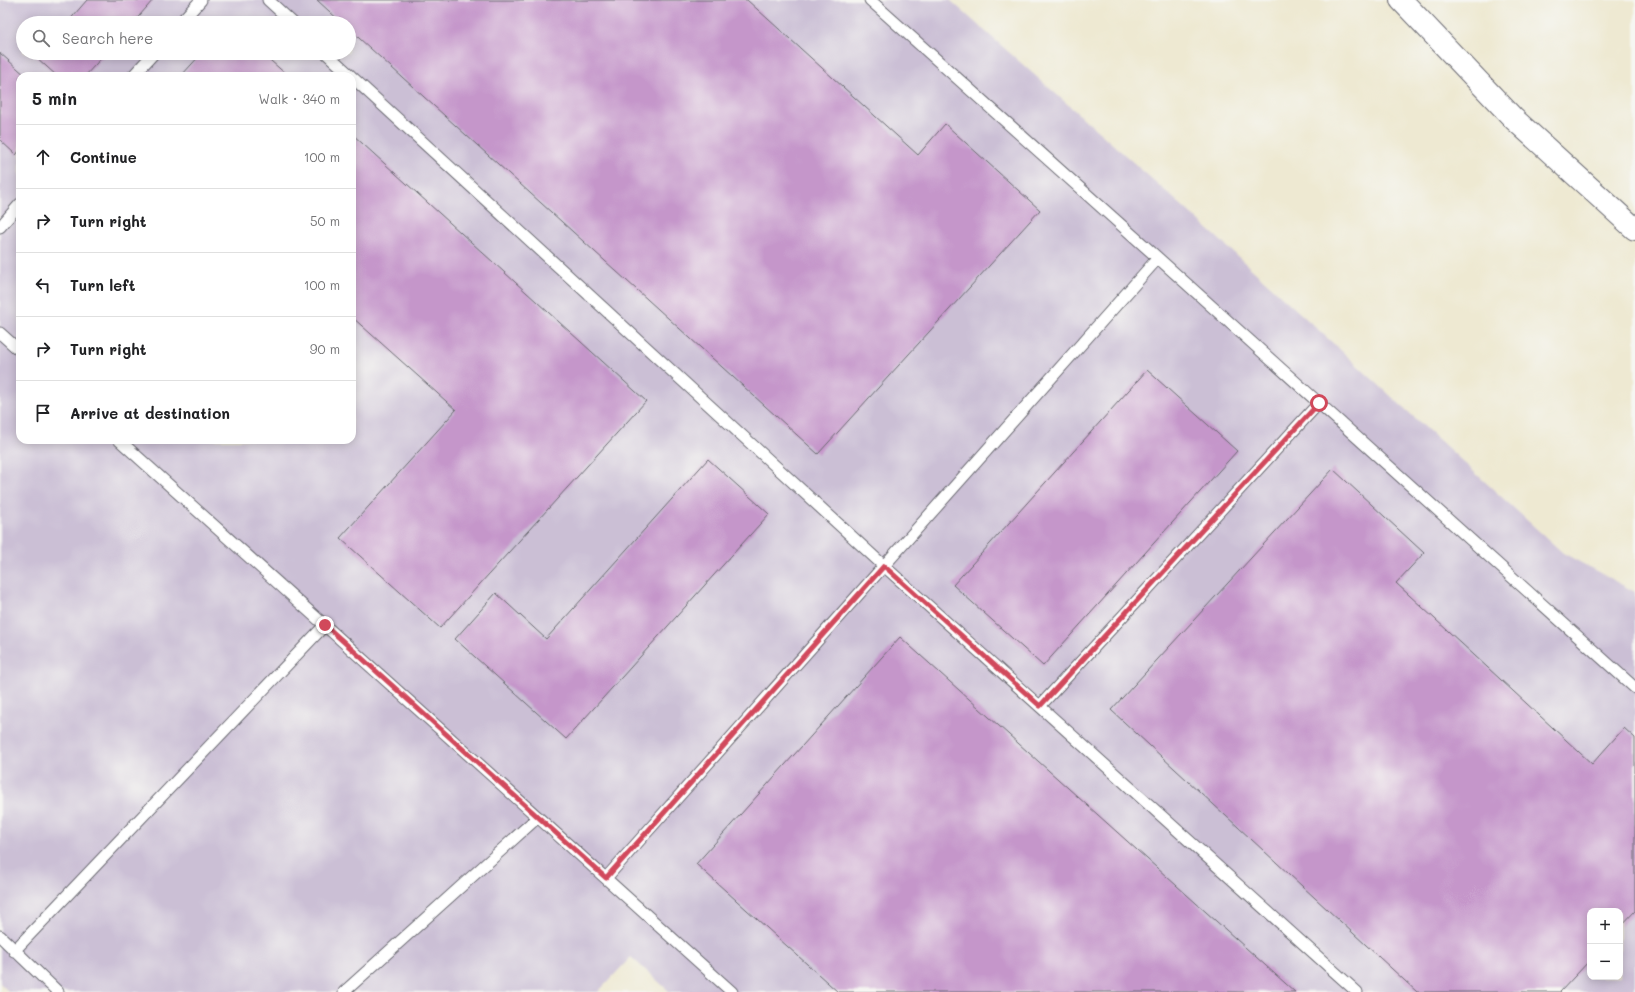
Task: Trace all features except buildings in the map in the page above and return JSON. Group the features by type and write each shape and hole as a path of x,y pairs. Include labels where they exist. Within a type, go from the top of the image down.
{"highway":[{"path":"1401,0 1514,119 1635,229"}],"lane":[{"path":"186,16 201,0"},
{"path":"268,0 286,16"},
{"path":"870,0 1635,688"},
{"path":"137,72 148,60"},
{"path":"334,60 347,72"},
{"path":"356,80 884,566 1357,992"},
{"path":"0,226 16,208"},
{"path":"606,878 1158,258"},
{"path":"0,332 16,346"},
{"path":"1040,706 1319,403"},
{"path":"123,444 732,992"},
{"path":"14,951 325,625"},
{"path":"344,992 538,817"},
{"path":"0,936 58,992"}],"shaded area":[{"path":"0,0 950,0 1188,211 1563,553 1635,592 1635,992 670,992 631,957 598,992 9,992 0,983"}],"route":[{"path":"325,625 606,878 884,566 1040,706 1319,403"}]}
